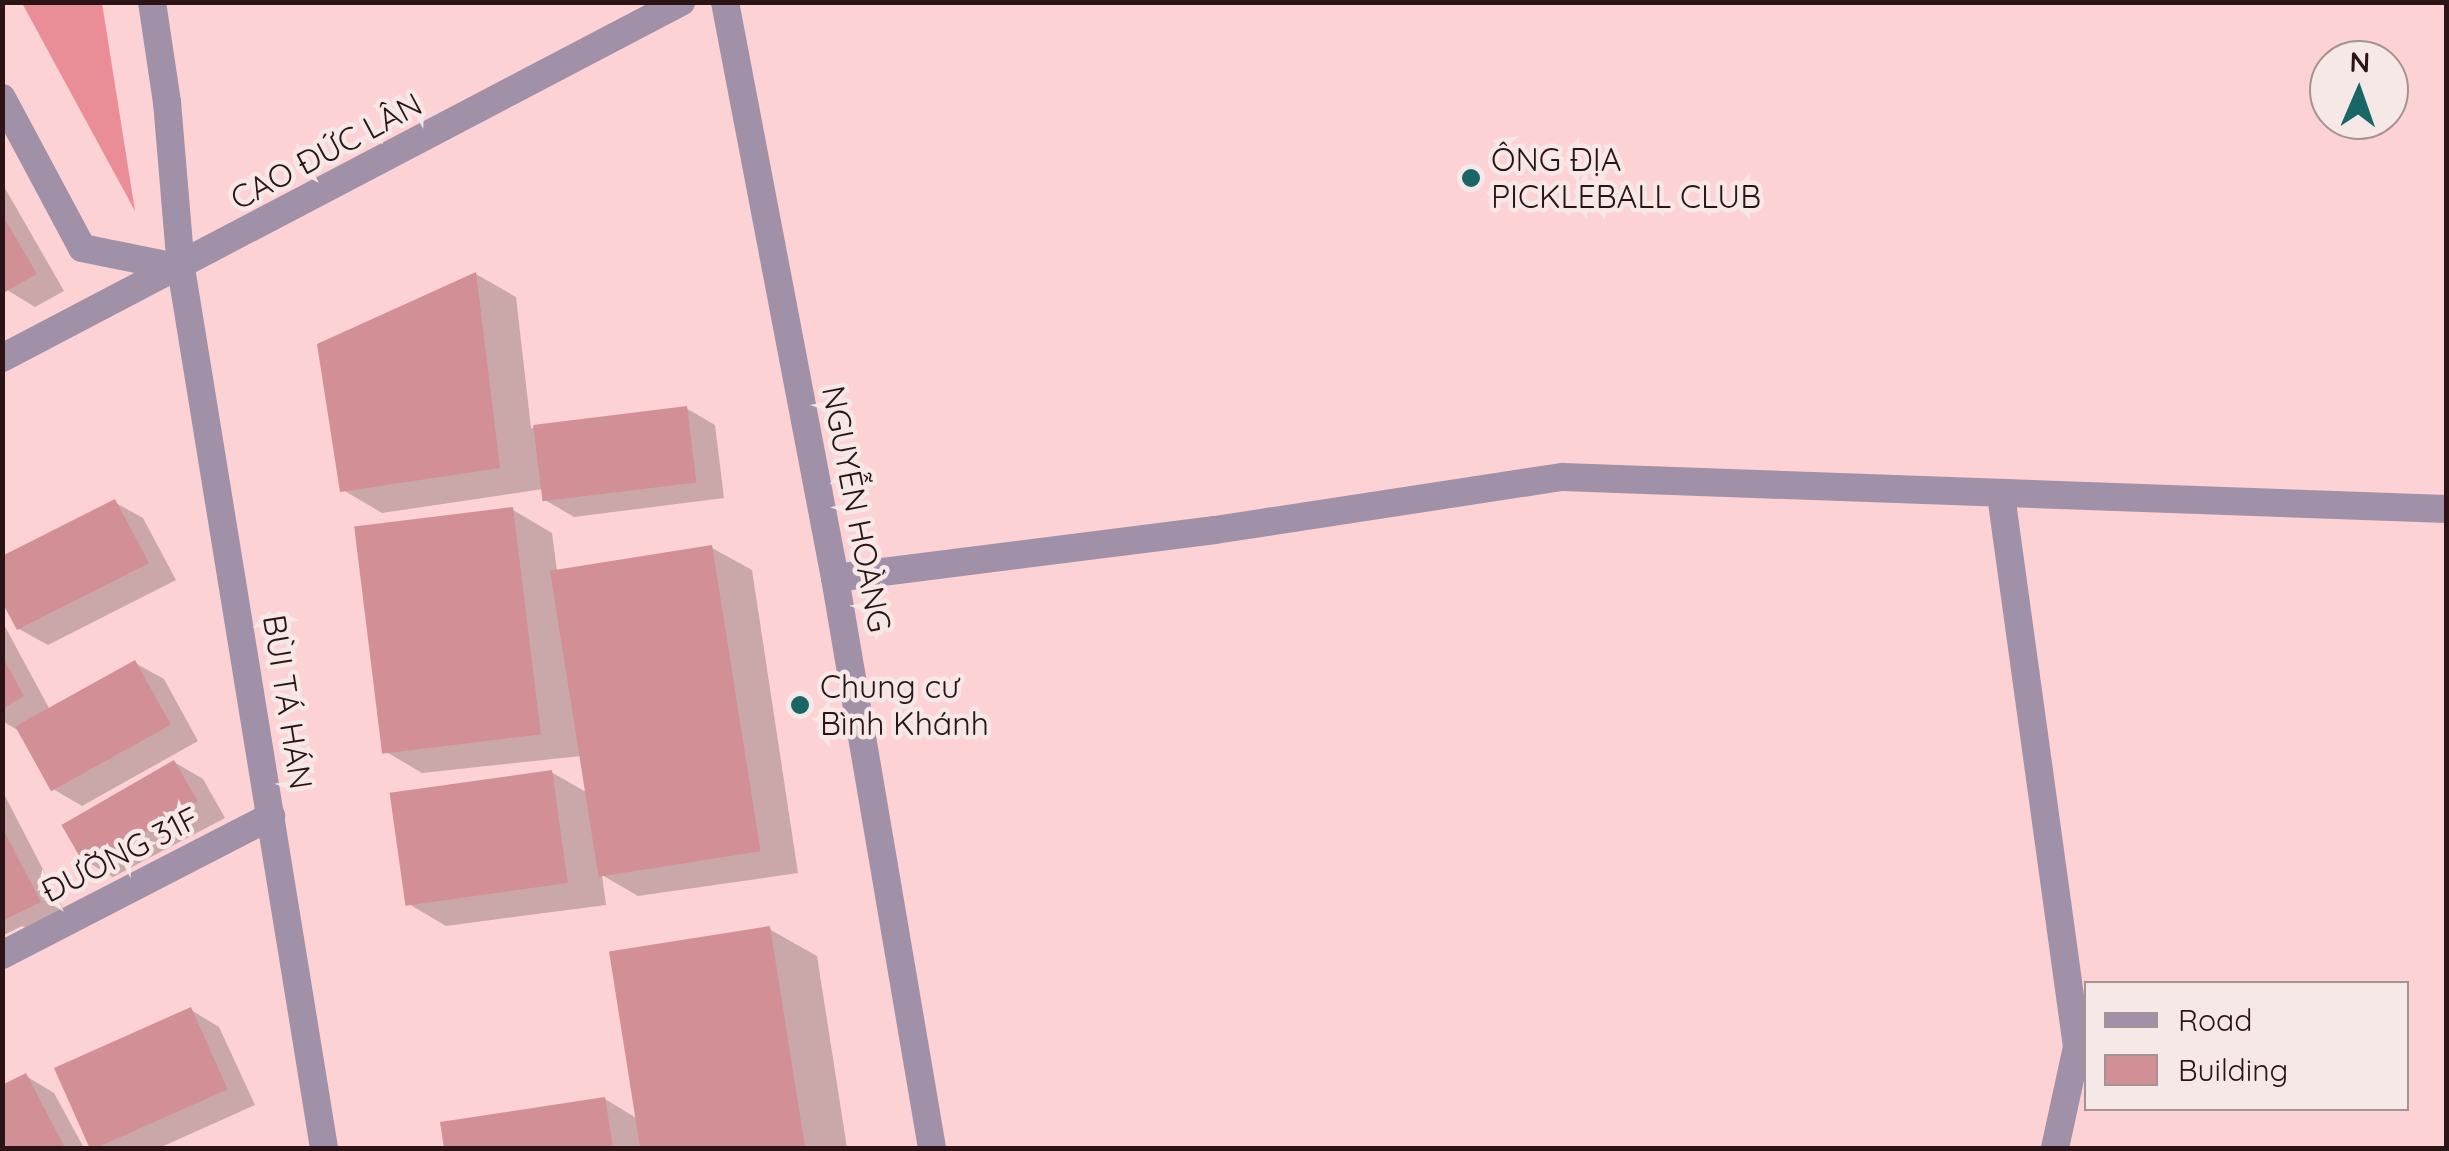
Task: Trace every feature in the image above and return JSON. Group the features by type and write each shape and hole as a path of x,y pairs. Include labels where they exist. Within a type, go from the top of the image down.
{"street":[{"name":"BÙI TÁ HÁN","path":"152,2 167,102 181,268 324,1148"},
{"name":"CAO ĐỨC LÂN","path":"2,358 181,268 680,2"},
{"name":"NGUYỄN HOÀNG","path":"724,2 835,578 932,1148"},
{"path":"2,98 82,248 181,268"},
{"path":"835,578 1215,530 1564,478 2446,509"},
{"path":"2001,495 2077,1047 2055,1148"},
{"name":"ĐƯỜNG 31F","path":"2,955 270,816"}],"shaded area":[{"path":"22,3 102,3 135,211"}],"building":[{"path":"2,214 37,274 5,292 2,288"},
{"path":"476,272 500,468 340,492 317,344"},
{"path":"687,406 696,482 543,501 533,425"},
{"path":"115,499 149,563 17,630 2,602 2,556"},
{"path":"513,507 541,734 382,754 354,526"},
{"path":"712,545 760,851 599,877 550,571"},
{"path":"2,656 24,696 2,709"},
{"path":"135,660 171,725 51,791 15,726"},
{"path":"174,760 198,802 85,867 61,825"},
{"path":"552,770 568,883 405,906 390,793"},
{"path":"2,827 41,902 2,921"},
{"path":"770,926 805,1148 640,1148 609,951"},
{"path":"191,1007 228,1089 90,1148 54,1068"},
{"path":"26,1073 65,1148 2,1148 2,1085"},
{"path":"605,1097 613,1148 444,1148 440,1122"}],"place":[{"name":"ÔNG ĐỊA PICKLEBALL CLUB","path":"1471,178"},
{"name":"Chung cư Bình Khánh","path":"800,705"}]}
